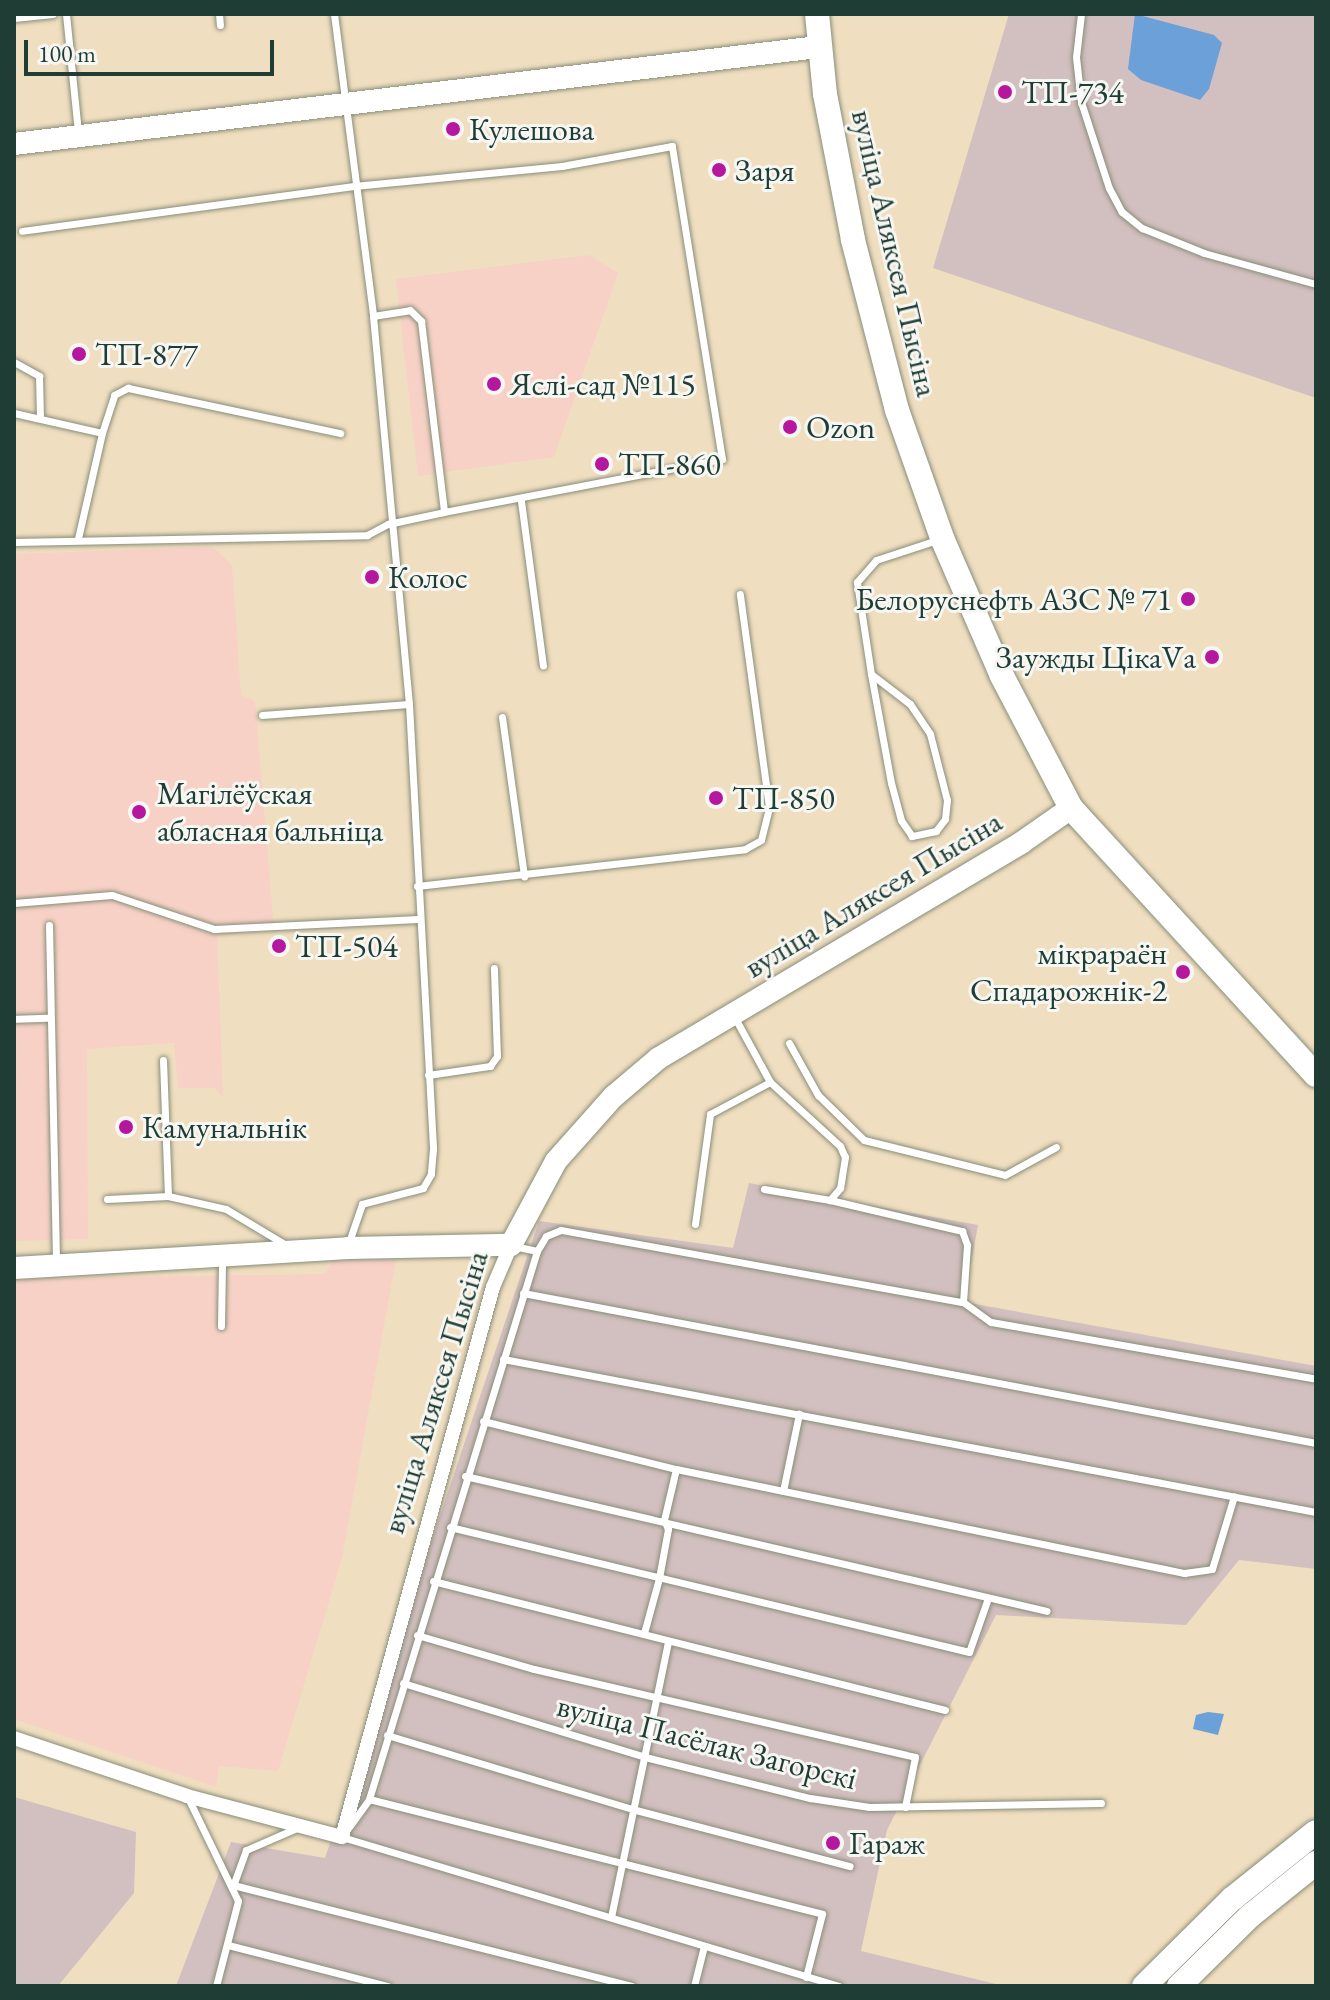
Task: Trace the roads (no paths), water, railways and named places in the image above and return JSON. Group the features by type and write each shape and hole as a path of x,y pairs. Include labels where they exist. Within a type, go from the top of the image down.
{"main road":[{"name":"вуліца Аляксея Пысіна","path":"817,14 818,47 853,240 897,410 942,538 1002,676 1071,808 1316,1075"},
{"path":"14,144 818,47"},
{"name":"вуліца Аляксея Пысіна","path":"511,1245 556,1161 613,1097 659,1058 734,1017 1071,808"},
{"path":"14,1268 348,1248 511,1245"},
{"path":"1144,1986 1232,1899 1316,1832"},
{"path":"1179,1986 1250,1916 1316,1863"}],"street":[{"name":"вуліца Аляксея Пысіна","path":"342,1837 493,1287 511,1245"},
{"path":"14,1738 187,1796 342,1837"}],"lane":[{"path":"14,18 53,14"},
{"path":"66,14 78,136"},
{"path":"219,14 220,25"},
{"path":"334,14 373,316 388,524 409,704 431,1174 423,1188 400,1198 362,1204 351,1225 348,1248"},
{"path":"1081,14 1076,57 1081,102 1109,188 1122,212 1142,228 1204,253 1316,284"},
{"path":"14,542 367,535 388,524 444,512 521,501 722,459 672,146 562,166 354,186 22,231"},
{"path":"373,316 410,310 421,321 444,512"},
{"path":"14,362 39,376 40,418"},
{"path":"78,539 102,433 114,395 128,388 340,433"},
{"path":"14,413 102,433"},
{"path":"521,501 543,666"},
{"path":"871,674 910,704 930,734 947,800 945,819 936,831 912,836 901,820 871,674 857,582 876,560 942,538"},
{"path":"417,886 745,849 761,840 769,807 740,594"},
{"path":"262,715 409,704"},
{"path":"502,717 524,876"},
{"path":"14,903 112,895 214,929 418,919"},
{"path":"49,925 56,1266"},
{"path":"428,1075 490,1066 497,1056 494,968"},
{"path":"734,1017 770,1082 840,1146 845,1157 840,1188 830,1200"},
{"path":"14,1019 50,1018"},
{"path":"789,1043 818,1095 864,1140 1005,1175 1056,1147"},
{"path":"163,1060 168,1196"},
{"path":"695,1224 710,1114 770,1082"},
{"path":"764,1189 830,1200 962,1231 967,1245 963,1302"},
{"path":"107,1199 168,1196 226,1209 297,1252"},
{"path":"839,1986 703,1949 611,1917 342,1837 369,1799 465,1476 537,1251 546,1236 561,1230 963,1302 991,1322 1316,1379"},
{"path":"511,1245 537,1251"},
{"path":"221,1254 221,1326"},
{"path":"523,1293 1316,1443"},
{"path":"503,1359 1316,1512"},
{"path":"783,1491 799,1414"},
{"path":"483,1421 676,1469 1184,1573 1212,1569 1234,1496"},
{"path":"644,1633 659,1578 676,1469"},
{"path":"465,1476 1047,1611"},
{"path":"450,1527 969,1652 988,1598"},
{"path":"433,1581 945,1710"},
{"path":"417,1635 534,1669 915,1757 905,1807"},
{"path":"611,1917 620,1861 668,1641"},
{"name":"вуліца Пасёлак Загорскі","path":"403,1683 645,1757 810,1798 905,1807 1101,1803"},
{"path":"387,1735 632,1809 850,1866"},
{"path":"187,1796 233,1885 238,1901 216,1986"},
{"path":"369,1799 822,1914 806,1977"},
{"path":"233,1885 246,1850 301,1826"},
{"path":"233,1885 631,1986"},
{"path":"228,1945 388,1986"},
{"path":"694,1986 703,1949"}],"water":[{"path":"1135,14 1214,35 1222,43 1209,89 1200,100 1141,80 1128,69"},
{"path":"1208,1712 1224,1714 1218,1735 1193,1729 1196,1715"}],"place":[{"name":"ТП-734","path":"1005,92"},
{"name":"Кулешова","path":"453,129"},
{"name":"Заря","path":"719,170"},
{"name":"ТП-877","path":"79,354"},
{"name":"Яслі-сад №115","path":"494,384"},
{"name":"Ozon","path":"790,427"},
{"name":"ТП-860","path":"602,464"},
{"name":"Колос","path":"372,577"},
{"name":"Белоруснефть АЗС № 71","path":"1188,599"},
{"name":"Заужды ЦікаVа","path":"1212,657"},
{"name":"ТП-850","path":"716,798"},
{"name":"Магілёўская абласная бальніца","path":"139,812"},
{"name":"ТП-504","path":"279,946"},
{"name":"мікрараён Спадарожнік-2","path":"1183,972"},
{"name":"Камунальнік","path":"126,1127"},
{"name":"Гараж","path":"833,1843"}]}
